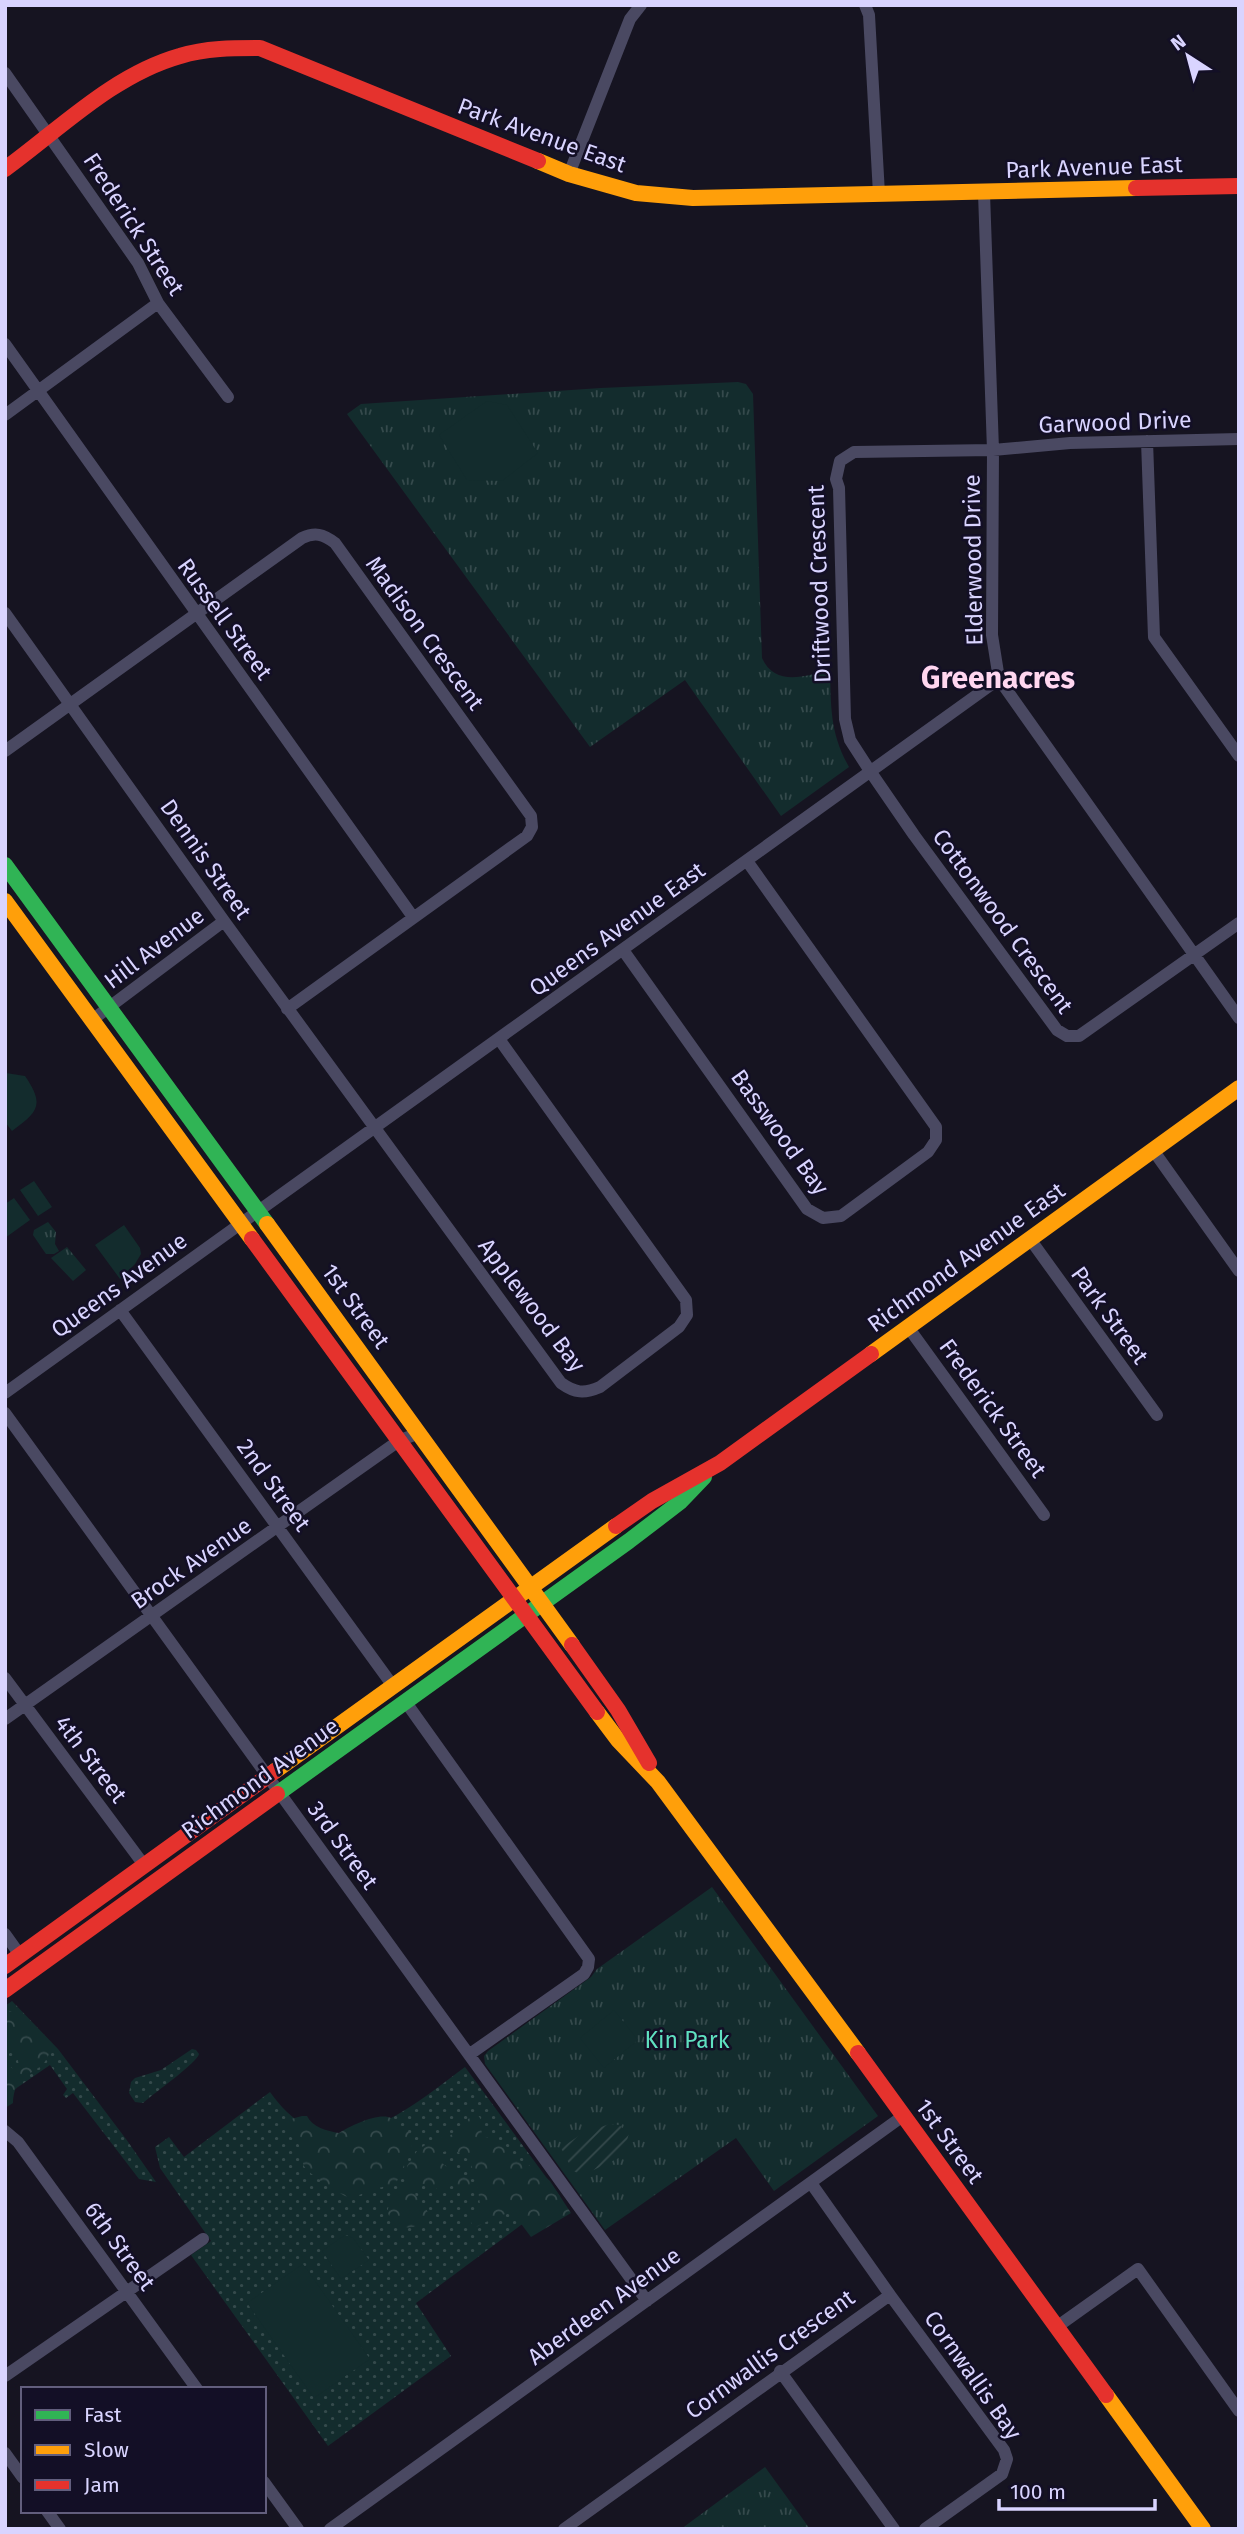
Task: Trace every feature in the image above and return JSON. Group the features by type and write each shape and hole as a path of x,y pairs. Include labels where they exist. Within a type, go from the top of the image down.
{"main road":[{"name":"Park Avenue East","path":"5,169 125,79 172,58 219,48 260,48 569,174 636,193 693,198 1239,186"},
{"name":"1st Street","path":"5,865 420,1433 618,1710 659,1782 1058,2326 1203,2529"},
{"name":"1st Street","path":"5,901 618,1740 659,1782"},
{"name":"Richmond Avenue East","path":"529,1587 652,1501 720,1463 1239,1088"},
{"name":"Richmond Avenue East","path":"541,1604 680,1502 720,1463"},
{"name":"Richmond Avenue","path":"5,1966 529,1587"},
{"name":"Richmond Avenue","path":"5,1990 541,1604"}],"street":[{"path":"569,174 631,19 641,5"},
{"path":"865,5 869,15 879,194"},
{"name":"Frederick Street","path":"5,73 138,263 158,303 228,397"},
{"name":"Elderwood Drive","path":"984,193 993,450 992,635 999,678 1239,1017"},
{"path":"5,415 158,303"},
{"name":"Russell Street","path":"5,344 413,917"},
{"name":"Garwood Drive","path":"993,450 1070,443 1239,439"},
{"path":"1147,442 1154,637 1239,756"},
{"name":"Driftwood Crescent","path":"870,771 850,740 845,719 839,488 836,479 840,461 854,452 993,450"},
{"name":"Madison Crescent","path":"5,751 302,538 313,534 325,536 335,542 531,816 532,827 527,836 287,1009"},
{"name":"Dennis Street","path":"5,613 224,922 376,1128"},
{"name":"Queens Avenue East","path":"258,1212 999,678"},
{"name":"Cottonwood Crescent","path":"870,771 1046,1017 1057,1030 1067,1036 1079,1036 1092,1028 1194,956"},
{"name":"Basswood Bay","path":"623,950 807,1209 823,1218 841,1216 928,1152 936,1140 936,1127 747,861"},
{"name":"Hill Avenue","path":"92,1020 224,922"},
{"path":"1194,956 1239,923"},
{"name":"Applewood Bay","path":"376,1128 561,1383 573,1391 587,1393 600,1387 679,1327 687,1315 686,1300 499,1039"},
{"path":"1153,1150 1239,1271"},
{"name":"Queens Avenue","path":"5,1392 258,1212"},
{"name":"Park Street","path":"1030,1239 1157,1415"},
{"name":"2nd Street","path":"120,1310 393,1686"},
{"name":"Frederick Street","path":"908,1327 1044,1515"},
{"name":"3rd Street","path":"5,1413 647,2301"},
{"name":"Brock Avenue","path":"5,1719 400,1440 420,1433"},
{"name":"4th Street","path":"5,1678 144,1866"},
{"path":"405,1701 589,1959 584,1974 470,2054"},
{"path":"5,1934 20,1955"},
{"name":"Aberdeen Avenue","path":"330,2529 903,2116"},
{"name":"6th Street","path":"5,2131 18,2142 196,2387"},
{"name":"Cornwallis Crescent","path":"564,2529 780,2371 890,2295 811,2183"},
{"path":"5,2376 203,2239"},
{"path":"1058,2326 1138,2269 1239,2411"},
{"name":"Cornwallis Bay","path":"890,2295 1004,2450 1007,2459 1002,2473 925,2529"},
{"path":"780,2371 894,2529"},
{"path":"5,2454 21,2474"},
{"path":"266,2485 298,2529"},
{"path":"48,2513 60,2529"}],"green space":[{"path":"738,382 746,384 753,394 762,658 775,673 783,676 801,676 830,670 831,708 835,731 849,767 781,816 685,680 590,747 347,414 361,404"},
{"path":"487,401 507,405 538,453 502,481 467,480 439,435"},
{"path":"6,1073 25,1076 37,1101 33,1113 12,1131 5,1122"},
{"path":"34,1181 52,1207 38,1216 20,1190"},
{"path":"14,1198 30,1220 5,1238 5,1204"},
{"path":"48,1222 56,1232 55,1244 59,1251 54,1254 46,1254 33,1235 34,1230"},
{"path":"124,1225 140,1248 141,1254 120,1279 95,1245"},
{"path":"67,1247 86,1270 73,1281 51,1258"},
{"name":"Kin Park","path":"712,1887 878,2116 774,2191 736,2138 605,2230 485,2064 484,2056 591,1977 597,1969"},
{"path":"12,2001 58,2049 156,2182 139,2179 73,2093 66,2098 63,2095 67,2089 50,2065 5,2096 5,2006"},
{"path":"614,2010 638,2040 604,2068 580,2038"},
{"path":"12,2011 33,2029 50,2051 41,2066 18,2083 13,2103 5,2108 5,2062 13,2069 19,2065 5,2039 5,2013"},
{"path":"192,2049 199,2054 191,2064 143,2103 135,2102 129,2093 131,2082 135,2078 161,2070"},
{"path":"465,2067 560,2196 416,2303 451,2356 328,2446 191,2255 211,2241 160,2168 155,2147 169,2137 184,2157 270,2092 293,2117 318,2131 342,2134 368,2129 417,2102"},
{"path":"475,2112 480,2118 482,2136 501,2141 519,2160 550,2181 571,2213 531,2237 513,2213 500,2215 476,2227 472,2225 470,2219 480,2205 477,2180 469,2160 453,2149 443,2152 440,2161 449,2169 468,2177 472,2185 471,2194 462,2202 458,2186 440,2191 429,2184 421,2184 416,2188 415,2194 428,2212 423,2221 410,2227 395,2223 390,2218 389,2205 407,2184 407,2166 417,2151 432,2140 454,2134"},
{"path":"307,2116 320,2128 339,2133 376,2117 394,2120 414,2139 397,2182 352,2197 345,2196 325,2184 304,2166 299,2145 285,2128 291,2119"},
{"path":"609,2124 619,2125 629,2133 623,2156 583,2175 573,2171 561,2148 580,2135"},
{"path":"345,2235 353,2238 369,2260 341,2279 322,2251"},
{"path":"303,2264 370,2359 314,2398 247,2303"},
{"path":"765,2467 810,2529 681,2529"}],"traffic: fast":[{"path":"5,865 267,1224"},
{"path":"277,1794 629,1541 680,1502 704,1477"}],"traffic: slow":[{"path":"538,161 569,174 636,193 693,198 1136,188"},
{"path":"5,901 252,1239"},
{"path":"871,1354 1239,1088"},
{"path":"267,1224 572,1645"},
{"path":"275,1771 616,1526"},
{"path":"597,1712 618,1740 658,1782 858,2053"},
{"path":"1106,2395 1203,2529"}],"traffic: jam":[{"path":"5,169 88,105 132,76 190,53 240,48 260,48 538,161"},
{"path":"1136,188 1239,186"},
{"path":"252,1239 597,1712"},
{"path":"616,1526 652,1501 720,1463 871,1354"},
{"path":"572,1645 618,1710 649,1763"},
{"path":"5,1966 275,1771"},
{"path":"5,1990 277,1794"},
{"path":"858,2053 1106,2395"}],"district":[{"name":"Greenacres","path":"998,678"}]}
